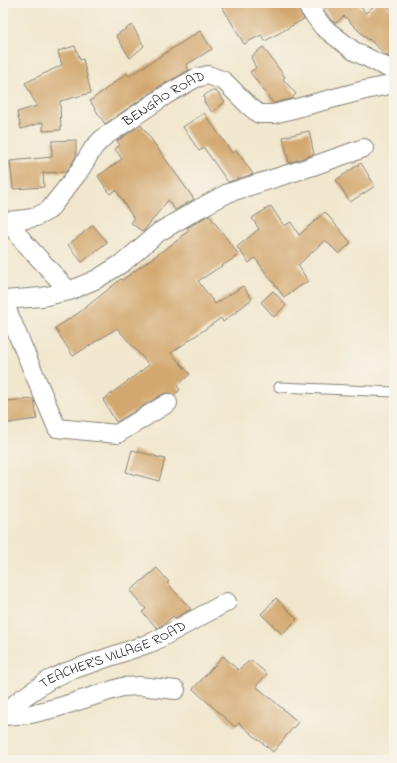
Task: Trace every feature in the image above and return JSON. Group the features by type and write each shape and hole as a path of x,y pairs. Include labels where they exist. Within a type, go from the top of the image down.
{"street":[{"path":"305,3 323,28 354,50 394,70"},
{"name":"BENGAO ROAD","path":"5,220 36,217 49,210 78,173 94,148 104,137 166,94 196,78 208,75 224,80 259,114 274,114 365,90 394,84"},
{"path":"168,403 116,434 57,428 3,300 42,297 68,291 97,279 124,262 159,232 228,193 364,148"},
{"name":"BENGAO ROAD","path":"5,220 68,291"},
{"name":"TEACHER'S VILLAGE ROAD","path":"3,715 21,699 49,680 66,672 153,642 227,602"},
{"path":"3,715 31,714 59,707 122,687 140,686 176,690"}],"lane":[{"path":"279,387 394,392"}],"building":[{"path":"220,3 295,3 304,19 265,41 261,35 244,44"},
{"path":"331,3 361,3 359,5 366,13 377,3 385,3 394,13 394,59 386,55 369,39 368,40 344,16 336,23 332,21 324,10"},
{"path":"132,25 144,46 130,58 116,35"},
{"path":"200,31 212,49 186,65 189,70 160,86 105,124 90,101 127,73 129,76"},
{"path":"75,46 80,60 83,59 91,93 60,101 61,130 43,131 43,122 21,129 17,112 37,106 25,83 62,65 58,51"},
{"path":"263,47 285,77 283,79 296,94 291,99 273,103 250,72 256,68 251,57"},
{"path":"210,91 216,91 225,102 212,112 204,102 204,96"},
{"path":"204,113 232,153 236,150 253,174 228,182 204,148 199,151 183,127"},
{"path":"141,125 194,199 175,210 168,200 143,232 131,223 134,219 116,190 110,194 98,176 122,159 115,149 120,145 117,141"},
{"path":"309,131 314,154 289,163 283,137"},
{"path":"76,140 76,156 66,172 43,173 44,187 13,189 10,161 52,157 52,141"},
{"path":"361,163 375,186 350,202 336,180"},
{"path":"271,206 284,226 291,222 299,235 325,212 351,243 339,254 325,240 298,265 308,281 284,297 255,258 249,263 237,247 259,229 252,218"},
{"path":"209,215 239,255 198,281 215,304 243,286 252,299 223,322 221,318 171,353 190,374 177,386 180,390 174,395 168,393 163,394 116,422 103,400 149,365 117,328 73,356 55,328 80,312 121,279 122,280 182,237 181,236 189,231 187,228"},
{"path":"93,225 107,242 82,262 68,245"},
{"path":"273,291 286,305 274,317 261,302"},
{"path":"34,399 37,419 8,423 5,401"},
{"path":"132,450 165,459 159,481 126,472"},
{"path":"157,568 169,582 167,583 191,609 175,618 173,616 157,628 142,612 146,609 130,591"},
{"path":"276,598 297,619 282,634 261,614"},
{"path":"223,656 238,670 251,660 267,674 256,686 298,722 273,752 239,723 235,727 193,689"}]}
